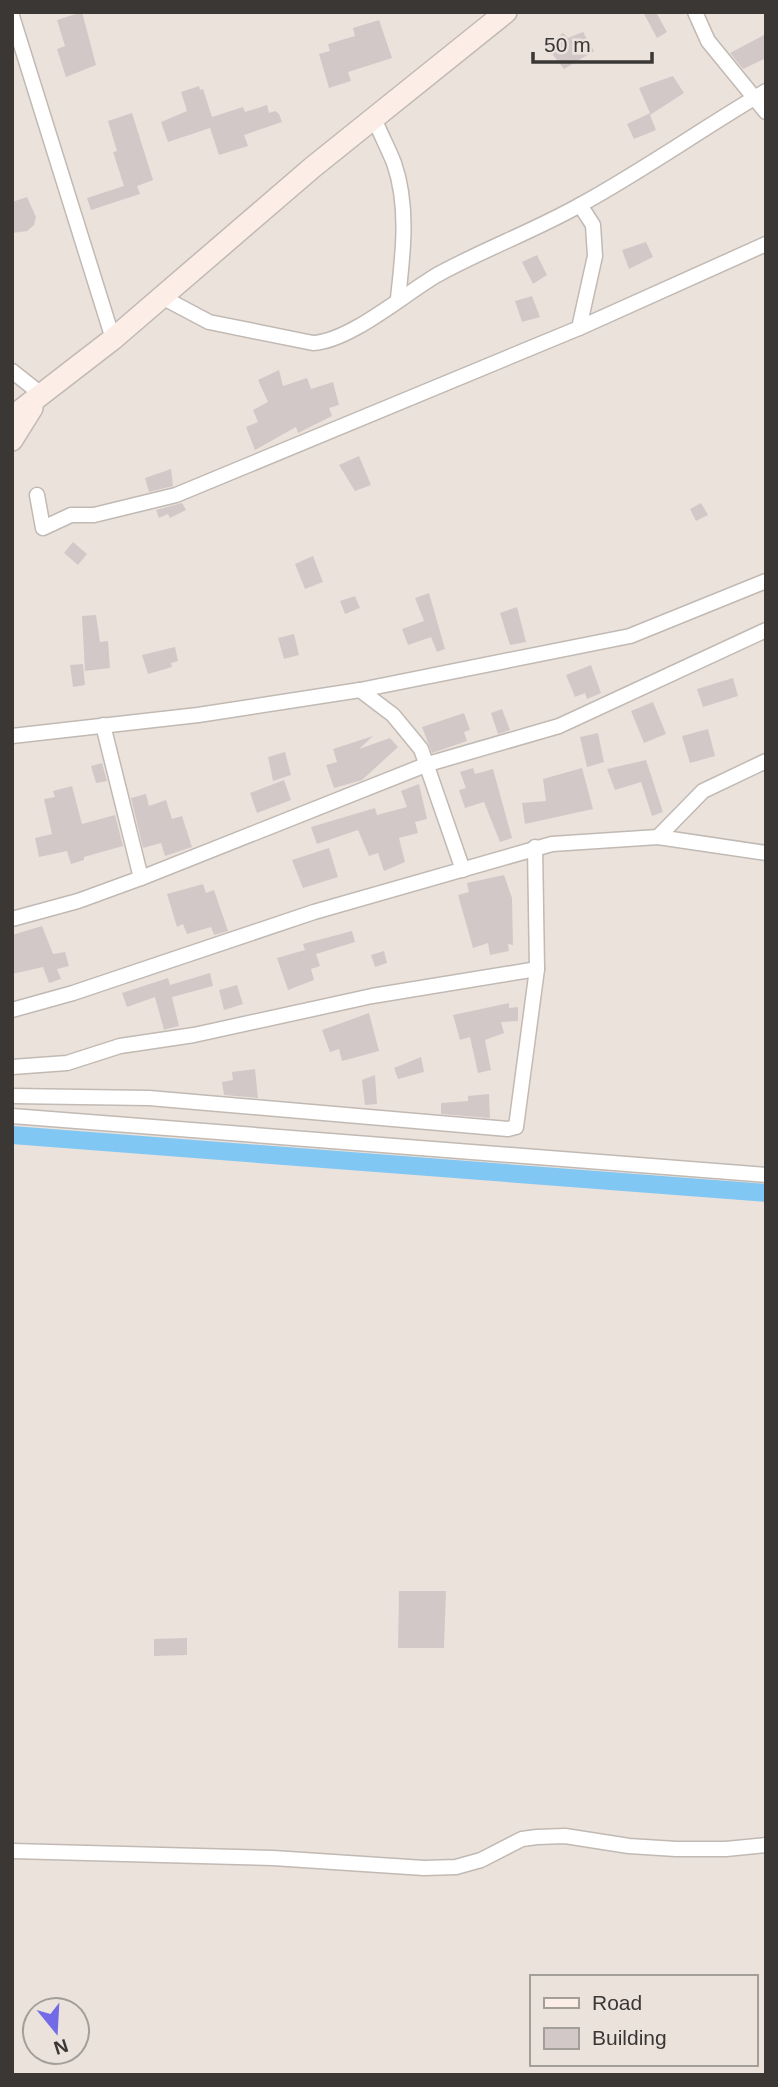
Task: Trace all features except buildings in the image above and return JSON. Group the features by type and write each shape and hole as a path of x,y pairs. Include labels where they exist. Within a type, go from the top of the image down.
{"street":[{"path":"12,417 113,339 160,296 506,12"},
{"path":"695,12 708,41 760,94 766,112"},
{"path":"12,16 113,339"},
{"path":"160,296 209,322 313,342 329,342 360,326 398,298 493,245 580,205 760,94"},
{"path":"374,118 395,165 402,208 404,243 398,298"},
{"path":"579,328 595,256 593,225 580,205"},
{"path":"37,495 43,528 71,515 94,515 176,495 579,328 766,244"},
{"path":"12,371 41,394"},
{"path":"12,440 41,394"},
{"path":"12,736 198,715 360,690 630,636 766,581"},
{"path":"12,919 78,901 141,878 428,764 559,726 766,631"},
{"path":"360,690 393,715 411,733 428,764 463,870"},
{"path":"103,725 141,878"},
{"path":"658,837 703,791 766,761"},
{"path":"12,1010 73,993 314,912 535,848 601,838 658,837 766,853"},
{"path":"12,1096 149,1098 508,1129 516,1127 537,969 535,848"},
{"path":"12,1067 67,1063 120,1046 194,1035 372,996 537,969"},
{"path":"12,1116 766,1175"},
{"path":"12,1851 273,1858 424,1868 456,1867 481,1860 504,1846 537,1837 565,1836 629,1846 676,1849 726,1849 766,1845"}],"waterway":[{"path":"12,1135 766,1193"}]}
